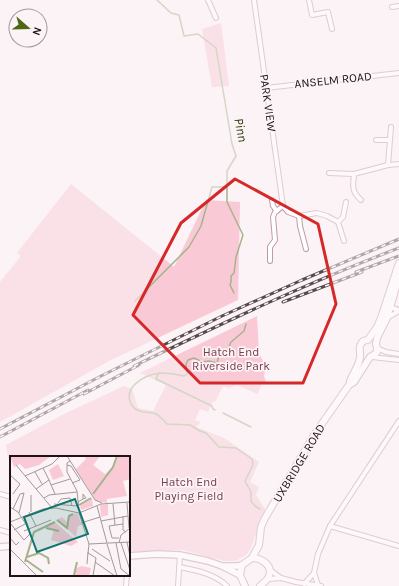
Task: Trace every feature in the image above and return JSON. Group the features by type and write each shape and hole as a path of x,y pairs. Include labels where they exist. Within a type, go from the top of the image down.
{"main road":[{"name":"UXBRIDGE ROAD","path":"349,385 354,382 370,357 375,354 378,334 387,318 399,263"},
{"name":"UXBRIDGE ROAD","path":"261,559 259,545 265,518 314,435 349,385 359,362 361,343 368,340 388,308 399,277"},
{"path":"368,340 372,340 377,346"},
{"path":"360,352 363,356 370,357"},
{"name":"UXBRIDGE ROAD","path":"242,565 252,558 259,545"},
{"path":"252,558 261,559 270,570 268,579 260,586"},
{"path":"242,565 240,575 246,585"}],"street":[{"path":"208,0 216,18"},
{"name":"PARK VIEW","path":"254,0 283,206"},
{"path":"308,0 312,15 328,12 332,29"},
{"path":"392,7 399,6"},
{"name":"ANSELM ROAD","path":"266,88 399,73"},
{"path":"388,164 390,127"},
{"path":"376,140 389,140"},
{"path":"329,173 354,174 388,164 399,164"},
{"path":"354,174 353,189 355,195 361,200"},
{"path":"272,200 273,206 277,211"},
{"path":"338,222 343,217 346,202"},
{"path":"270,261 270,247 275,240 273,217 275,212 283,206 288,212 299,216 317,213 338,222 344,241"},
{"path":"299,216 306,249"},
{"path":"388,308 399,310"},
{"path":"387,318 399,310"},
{"path":"377,346 386,352 399,354"},
{"path":"370,357 399,360"},
{"path":"304,584 314,573 318,554 330,526 399,421"},
{"path":"0,494 10,497"},
{"path":"330,526 399,546"},
{"path":"0,530 10,533"},
{"path":"0,547 10,546"},
{"path":"130,556 157,554 180,555 208,561 240,575"},
{"path":"178,586 180,555"},
{"path":"222,566 242,565"},
{"path":"179,568 204,573 227,586"},
{"path":"270,570 281,578"},
{"path":"314,573 320,586"},
{"path":"126,586 127,576"},
{"path":"268,579 281,578 304,584 320,586"}],"highlighted area":[{"path":"235,179 318,224 336,304 303,383 200,383 133,315 181,223"}],"green space":[{"path":"221,23 229,86 212,87 202,29"},
{"path":"71,184 174,267 206,200 240,202 238,300 111,360 0,422 0,282 21,256 17,253"},
{"name":"Hatch End Playing Field","path":"257,316 259,353 266,367 264,376 266,382 261,385 258,394 237,385 229,388 223,386 208,412 200,409 195,420 201,422 196,427 224,438 259,462 250,482 259,487 256,495 265,509 251,548 247,554 236,561 224,561 183,550 130,552 130,456 10,456 10,459 8,458 6,445 64,414 124,386 132,389 138,408 153,411 166,385 140,373"}],"waterway":[{"name":"Pinn","path":"157,0 171,13 179,15 184,36 198,34 216,48 232,144 236,156 227,171 227,202 243,235 236,257 234,273 231,276 230,285 234,293"},
{"path":"135,301 189,247 201,226 212,187 226,187"},
{"path":"246,324 244,331 231,342 227,351 219,356 217,363 209,361 202,362 194,358 188,360 186,364 187,374 184,376 160,373 147,376 136,384 129,394 133,407 138,411 156,414 167,424 190,425 206,433 219,447 236,448 252,459 253,465 245,481 251,492 251,501 260,509"},
{"path":"158,374 156,379 212,406 215,410"},
{"path":"223,413 251,427"}],"railway":[{"path":"0,429 101,376 222,316 399,239"},
{"path":"134,366 299,289 399,248"},
{"path":"356,272 399,256"},
{"path":"283,302 362,272"},
{"path":"84,394 139,365"},
{"path":"0,437 88,390"}],"park label":[{"name":"Hatch End Riverside Park","path":"231,359"}]}
